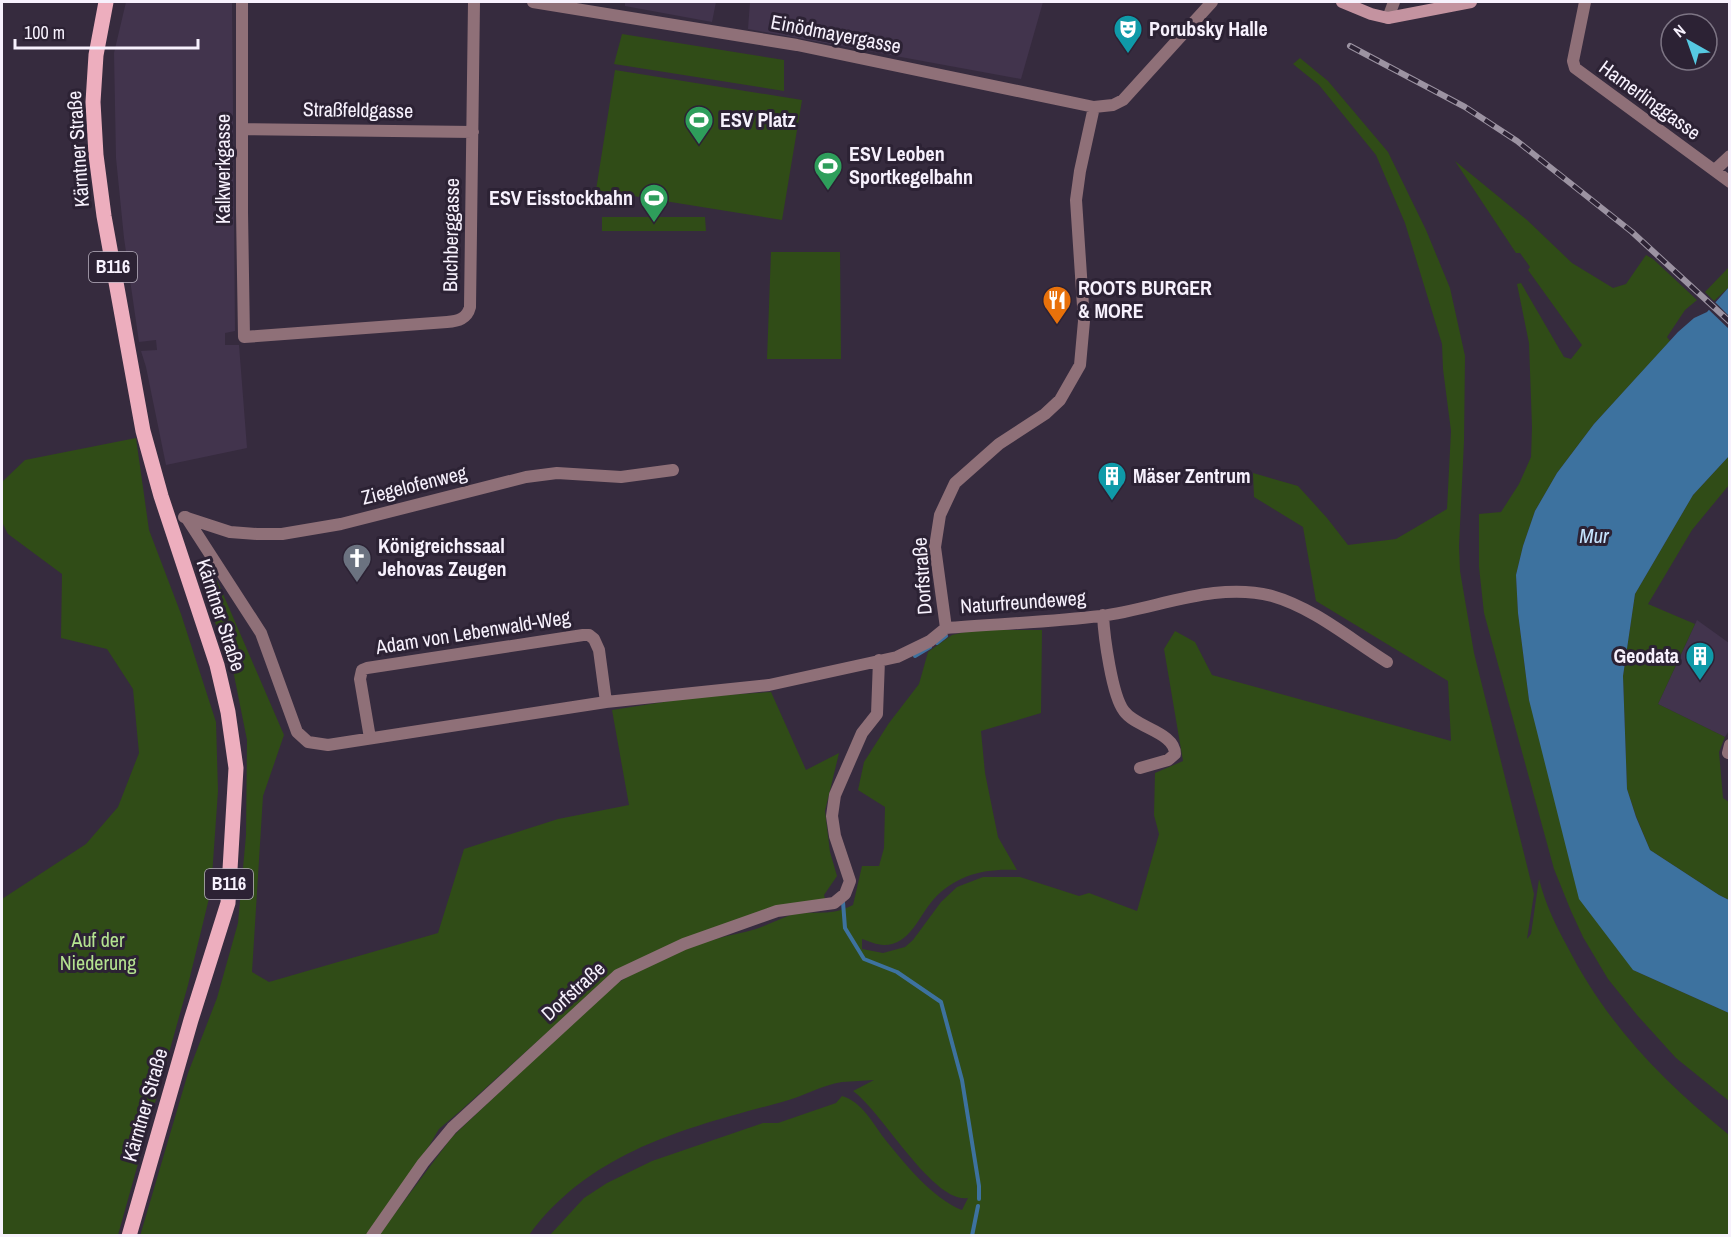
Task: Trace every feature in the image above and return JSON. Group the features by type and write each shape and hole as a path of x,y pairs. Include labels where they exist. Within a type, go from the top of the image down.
{"main road":[{"name":"Kärntner Straße","path":"106,2 96,55 93,102 96,155 104,216 143,431 166,512 217,665 228,712 236,768 228,903 191,1020 129,1236"}],"street":[{"name":"Kalkwerkgasse","path":"242,2 244,337"},
{"name":"Buchberggasse","path":"244,337 447,322 466,316 470,307 474,2"},
{"name":"Einödmayergasse","path":"533,2 797,45 1094,107"},
{"path":"1094,107 1113,105 1124,100 1212,2"},
{"path":"1342,2 1371,14 1388,18 1470,2"},
{"path":"1388,18 1394,2"},
{"name":"Hamerlinggasse","path":"1585,2 1573,61 1575,68 1730,182"},
{"name":"Dorfstraße","path":"372,1236 423,1163 452,1128 618,975 684,944 777,911 834,903 845,894 850,881 835,836 832,816 835,795 862,733 877,714 879,660 897,657 930,641 946,628 935,548 940,515 955,483 999,444 1045,414 1060,400 1080,365 1084,321 1076,200 1094,107"},
{"name":"Straßfeldgasse","path":"243,129 473,132"},
{"path":"1715,170 1730,156"},
{"name":"Ziegelofenweg","path":"166,512 230,532 282,534 341,524 526,477 557,473 621,477 673,470"},
{"path":"186,517 261,633 297,732 308,742 328,745 606,702 769,685 879,660"},
{"name":"Naturfreundeweg","path":"946,628 1102,615 1221,591 1270,596 1306,611 1386,662"},
{"name":"Naturfreundeweg","path":"1102,615 1111,672 1124,712 1134,722 1170,740 1175,747 1174,754 1168,760 1140,768"},
{"name":"Adam von Lebenwald-Weg","path":"370,738 360,679 362,670 571,636 590,635 597,644 606,702"}],"shaded area":[{"path":"126,2 232,2 235,331 225,333 225,345 239,345 247,448 166,465 141,351 157,350 156,340 139,342 124,238 116,158 114,53"},
{"path":"625,2 716,2 712,22 625,6"},
{"path":"750,2 1043,2 1021,79 748,29"},
{"name":"Geodata","path":"1697,620 1729,643 1730,729 1725,737 1658,704"}],"green space":[{"path":"622,34 784,60 784,91 614,64"},
{"path":"1300,58 1328,81 1388,152 1426,230 1450,288 1465,356 1460,571 1474,653 1534,894 1527,939 1531,934 1539,879 1551,913 1567,946 1583,975 1618,1026 1659,1072 1729,1135 1729,1235 550,1235 584,1198 607,1183 652,1161 763,1123 778,1123 836,1103 842,1096 861,1108 919,1179 951,1205 962,1210 968,1198 954,1196 939,1186 908,1154 865,1101 853,1091 874,1080 842,1082 820,1088 790,1100 676,1133 643,1147 581,1182 554,1206 529,1235 378,1236 452,1137 608,989 634,973 687,948 756,929 791,915 836,911 853,905 862,866 879,866 884,848 885,807 858,790 864,762 889,723 919,684 928,652 952,635 974,630 1042,630 1041,713 981,731 985,773 998,837 1017,870 982,872 951,884 933,900 913,928 901,940 884,945 862,939 862,949 883,953 905,947 913,940 941,902 957,887 983,877 1020,877 1079,896 1089,893 1137,911 1159,834 1154,815 1155,773 1183,761 1164,649 1175,631 1195,642 1212,675 1451,741 1448,681 1316,601 1303,527 1254,497 1253,473 1298,486 1348,545 1396,539 1447,509 1451,431 1442,344 1405,223 1376,155 1319,85 1293,64"},
{"name":"ESV Platz","path":"615,70 802,100 782,220 596,190"},
{"path":"1455,161 1527,220 1572,263 1613,288 1626,284 1646,255 1697,300 1685,310 1667,337 1670,341 1594,424 1557,473 1535,511 1516,575 1518,613 1529,700 1633,970 1729,1013 1729,1101 1676,1058 1608,979 1583,937 1554,869 1484,613 1479,567 1479,514 1501,512 1519,484 1531,457 1529,343 1517,284 1521,283 1564,357 1571,359 1582,345 1528,270 1530,267 1520,253 1516,253"},
{"name":"ESV Eisstockbahn","path":"602,217 705,217 706,231 602,231"},
{"path":"771,252 840,252 841,359 767,359"},
{"path":"1729,267 1729,287 1714,301 1705,292"},
{"name":"Auf der Niederung","path":"136,438 149,530 181,614 216,722 218,791 211,890 188,985 118,1235 2,1235 2,899 86,844 118,807 139,753 133,689 107,649 61,638 62,574 8,534 2,522 2,482 25,460"},
{"path":"1729,456 1729,485 1692,530 1648,604 1695,624 1658,704 1725,737 1719,752 1723,798 1729,802 1729,900 1650,850 1627,789 1623,676 1635,594 1693,495"},
{"path":"217,580 284,735 263,796 252,972 269,982 438,933 464,849 558,819 629,805 612,710 696,697 771,692 806,770 839,753 825,811 830,852 837,876 824,895 826,902 809,904 610,976 439,1129 366,1235 140,1236 188,1073 217,998 238,923 246,835 247,740 234,675 202,586"}],"water":[{"name":"Mur","path":"1729,287 1729,456 1693,495 1635,594 1623,676 1627,789 1650,850 1729,900 1729,1013 1633,970 1579,899 1529,700 1518,613 1516,575 1535,511 1557,473 1594,424 1678,332 1694,318 1707,312"}],"pier":[{"path":"1714,301 1729,316 1729,329 1707,308"}],"waterway":[{"path":"937,643 946,636"},
{"path":"915,656 930,647"},
{"path":"843,902 845,928 864,959 897,972 941,1002 962,1080 979,1186 979,1199"},
{"path":"972,1236 978,1206"}],"railway":[{"path":"1350,46 1465,107 1517,141 1632,232 1730,322"}],"place":[{"name":"Porubsky Halle","path":"1128,54"},
{"name":"ESV Platz","path":"699,146"},
{"name":"ESV Leoben Sportkegelbahn","path":"828,192"},
{"name":"ESV Eisstockbahn","path":"654,224"},
{"name":"ROOTS BURGER & MORE","path":"1057,326"},
{"name":"Mäser Zentrum","path":"1112,502"},
{"name":"Königreichssaal Jehovas Zeugen","path":"357,584"},
{"name":"Geodata","path":"1700,682"}]}
